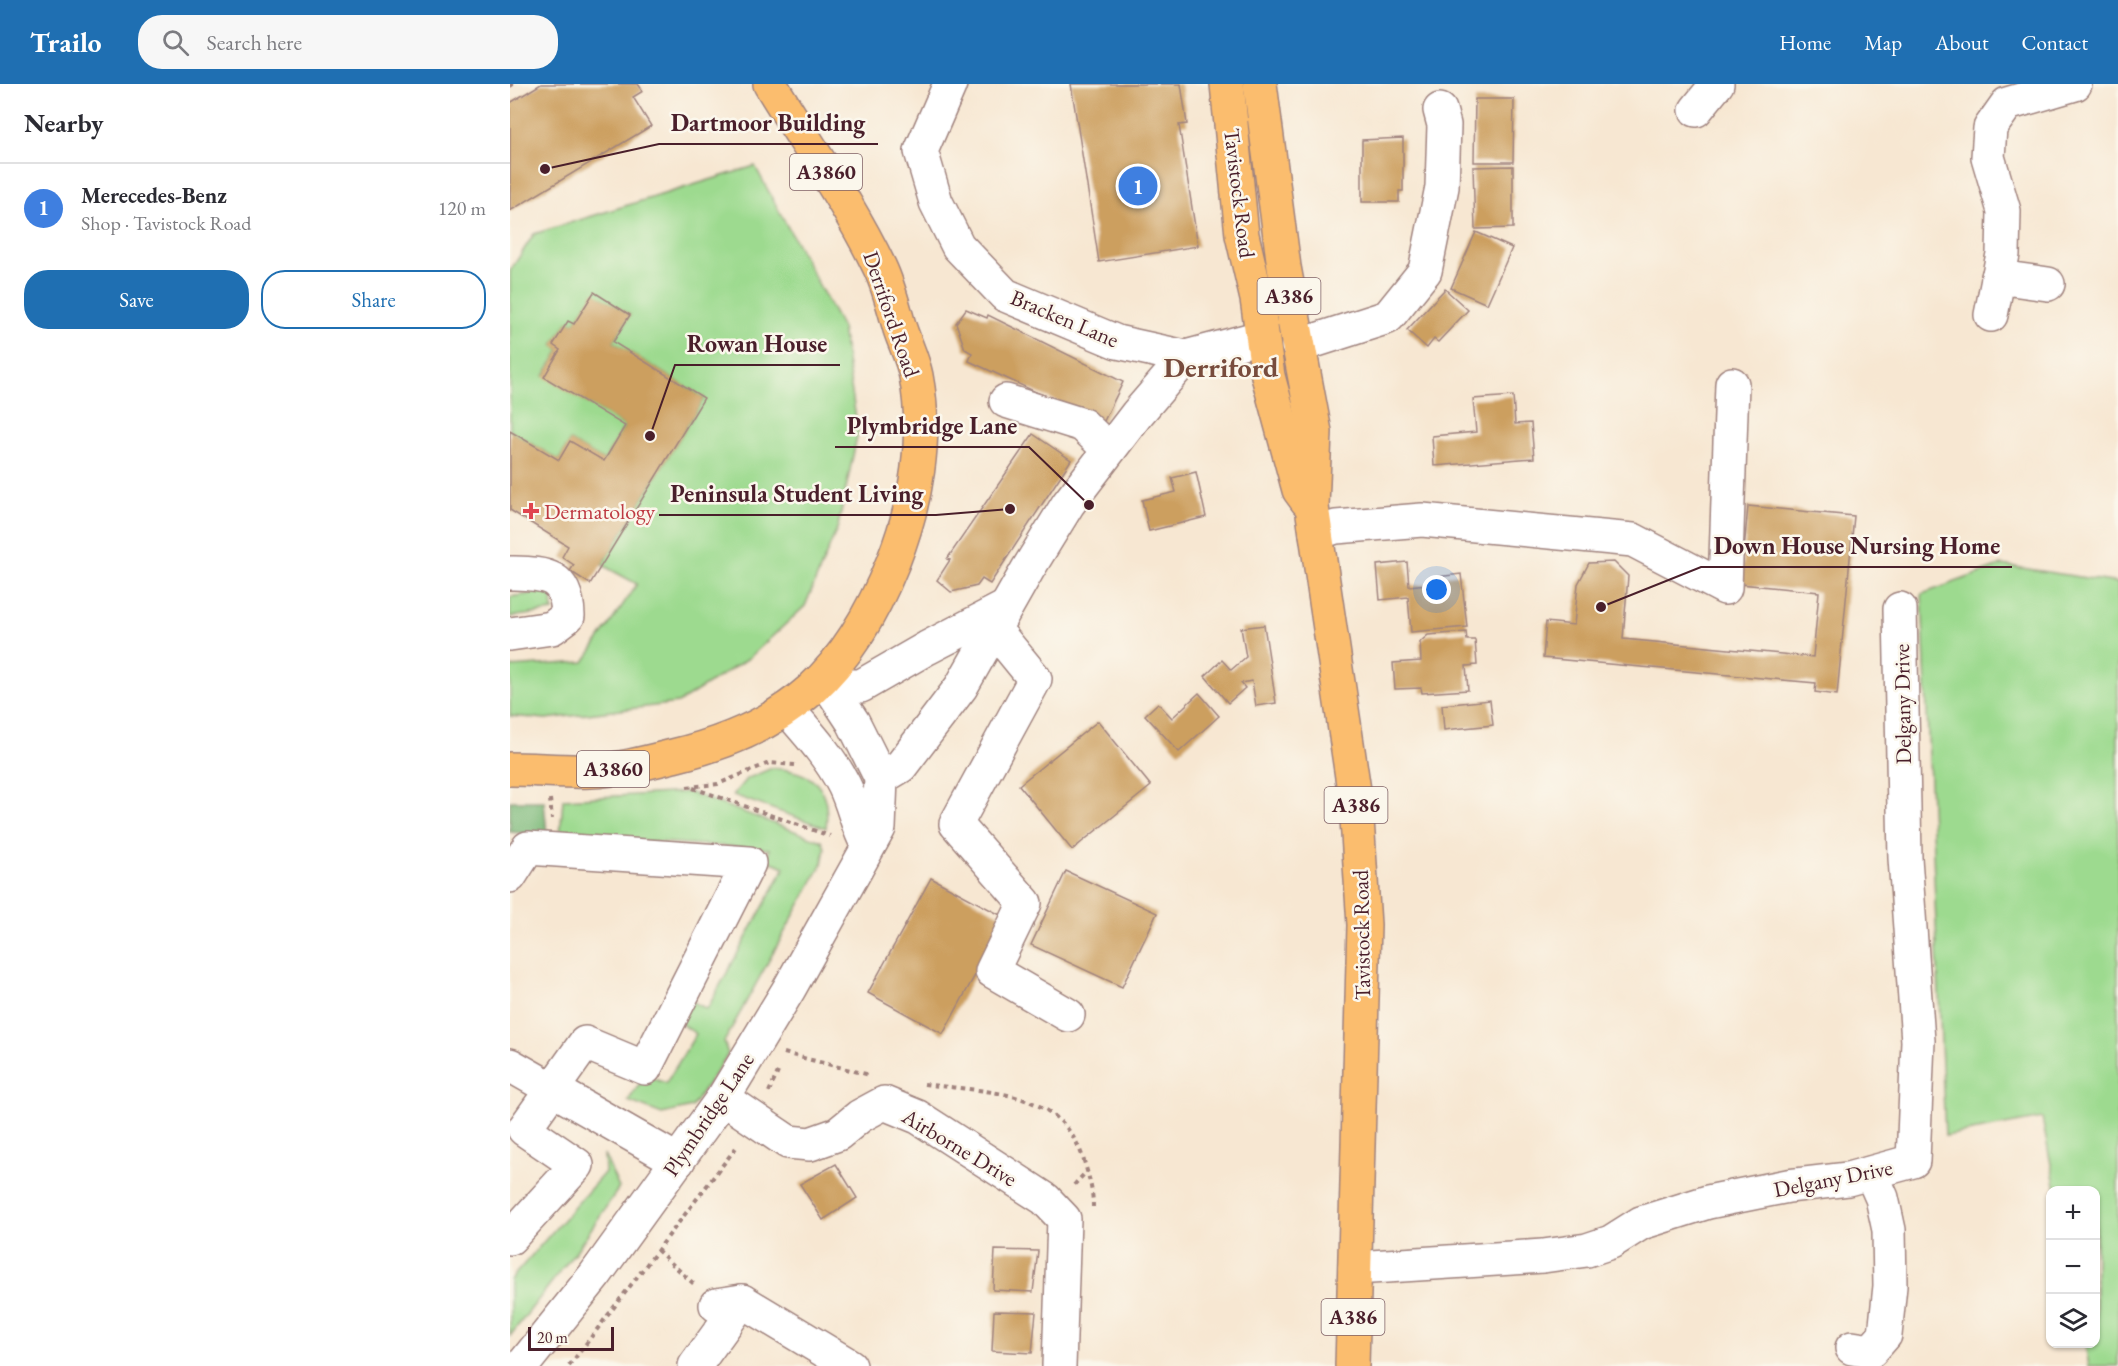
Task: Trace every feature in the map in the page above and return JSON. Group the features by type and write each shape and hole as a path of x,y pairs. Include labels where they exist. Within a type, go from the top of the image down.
{"main road":[{"name":"Derriford Road","path":"510,769 590,771 630,767 713,747 788,710 825,678 857,634 881,591 903,537 915,487 921,434 916,376 877,263 853,215 770,84"},
{"name":"Tavistock Road","path":"1227,84 1242,235 1257,299 1268,376 1299,490 1314,520"},
{"name":"Tavistock Road","path":"1260,84 1271,179 1298,346 1315,432 1314,520 1356,804 1365,925 1352,1366"}],"street":[{"name":"Bracken Lane","path":"950,84 921,151 936,202 958,246 1005,295 1117,342 1186,357"},
{"path":"1696,110 1717,84"},
{"path":"1991,315 2003,254 2004,211 1988,157 1990,128 2007,104 2075,84"},
{"path":"1298,346 1388,317 1425,271 1442,187 1444,125 1440,110"},
{"path":"1998,276 2048,284"},
{"path":"881,778 892,774 913,752 961,687 1068,504 1109,450 1186,357 1261,337"},
{"path":"1314,520 1336,527 1422,520 1634,540 1725,588 1732,384"},
{"path":"1006,401 1083,425 1109,450"},
{"path":"510,573 544,574 560,584 567,598 568,616 552,628 510,634"},
{"name":"Delgany Drive","path":"1355,1268 1532,1257 1587,1250 1611,1242 1641,1223 1708,1202 1788,1186 1848,1179 1913,1161 1918,1041 1905,858 1900,609"},
{"path":"825,678 850,686 861,686 927,648 1001,619"},
{"path":"1001,619 1035,679 956,824 1025,903 992,971 1068,1015"},
{"name":"Plymbridge Lane","path":"522,1366 596,1275 723,1098 789,989 879,828 881,778 853,722 825,678"},
{"path":"788,710 833,765 846,788 860,832 868,846"},
{"path":"510,876 528,848 749,863 645,1068 585,1043 524,1129 577,1165 510,1238"},
{"path":"510,1065 678,1161"},
{"name":"Airborne Drive","path":"723,1098 788,1142 810,1144 838,1134 860,1116 884,1103 918,1117 1045,1199 1064,1219 1059,1366"},
{"path":"1852,1348 1871,1351 1885,1335 1888,1312 1889,1230 1882,1198 1871,1173"},
{"path":"695,1366 729,1303 843,1364"}],"path":[{"path":"548,770 554,849"},
{"path":"690,786 834,837"},
{"name":"Plymbridge Lane","path":"569,1366 756,1122 785,1053"},
{"path":"657,1250 729,1303"}],"green space":[{"path":"755,166 842,328 858,432 838,526 805,606 749,658 678,703 546,719 510,716 510,667 584,662 637,584 602,565 704,398 613,342 630,315 594,293 574,324 568,321 553,345 560,350 544,376 625,426 604,461 570,441 559,460 510,431 510,271 534,234"},
{"path":"2002,565 2118,583 2118,1366 2089,1366 2086,1348 2100,1348 2100,1186 2055,1186 2042,1118 1945,1136 1922,594"},
{"path":"543,592 552,596 553,611 510,617 510,597"},
{"path":"772,768 798,773 816,783 825,801 826,828 733,795 746,779"},
{"path":"688,792 822,841 825,848 822,864 724,1042 728,1054 692,1107 662,1114 628,1101 645,1076 666,1083 696,1034 680,1023 691,1001 707,1009 785,867 766,860 770,849 560,836 563,799"},
{"path":"510,801 544,801 547,835 510,832"},
{"path":"604,1154 619,1188 576,1251 510,1336 510,1280 605,1172"}],"building":[{"path":"541,84 638,84 643,91 633,97 651,126 510,211 510,103"},
{"path":"1071,84 1181,84 1187,124 1179,125 1198,246 1099,262"},
{"path":"1475,99 1514,99 1513,162 1474,162"},
{"path":"1403,138 1403,191 1399,191 1399,202 1362,202 1362,140"},
{"path":"1513,166 1513,228 1475,229 1473,167"},
{"path":"1476,232 1512,248 1487,304 1451,288"},
{"path":"1445,289 1468,310 1438,342 1434,339 1427,348 1407,330"},
{"path":"594,292 630,315 613,342 704,398 590,584 570,571 574,565 562,557 568,546 510,510 510,431 559,460 570,441 604,461 625,426 544,377 560,350 553,345 568,321 574,324"},
{"path":"966,309 987,318 988,315 1123,382 1103,423 969,361 972,353 965,349 956,323"},
{"path":"1513,396 1515,424 1531,423 1534,458 1434,466 1432,436 1476,432 1473,399"},
{"path":"1033,434 1071,460 990,584 982,579 977,586 951,592 937,580 950,560 947,559"},
{"path":"1196,472 1206,517 1149,531 1142,500 1176,492 1172,478"},
{"path":"1748,506 1854,516 1837,695 1815,692 1816,683 1543,658 1546,622 1574,625 1578,584 1589,563 1614,562 1628,576 1623,639 1813,657 1819,592 1741,584"},
{"path":"1407,562 1409,586 1437,583 1437,577 1461,574 1467,627 1411,632 1408,597 1380,600 1377,565"},
{"path":"1264,625 1276,703 1256,706 1252,681 1241,683 1245,688 1228,703 1205,676 1222,660 1231,670 1246,657 1241,628"},
{"path":"1466,632 1467,640 1475,640 1477,665 1466,666 1468,690 1422,693 1421,688 1395,689 1393,663 1421,661 1420,642 1428,635"},
{"path":"1199,693 1219,716 1179,752 1145,715 1158,703 1172,718"},
{"path":"1490,700 1493,725 1444,730 1442,705"},
{"path":"1098,721 1151,786 1072,850 1019,785"},
{"path":"1066,871 1157,913 1122,987 1031,945"},
{"path":"931,878 1006,918 943,1034 868,993"},
{"path":"836,1164 857,1198 823,1220 800,1184"},
{"path":"995,1250 1038,1251 1033,1292 993,1290"},
{"path":"994,1311 1036,1312 1032,1353 992,1351"}],"place":[{"name":"Dartmoor Building","path":"545,169"},
{"name":"Merecedes-Benz","path":"1138,186"},
{"name":"Rowan House","path":"650,436"},
{"name":"Plymbridge Lane","path":"1089,505"},
{"name":"Peninsula Student Living","path":"1010,509"},
{"name":"Dermatology","path":"531,511"},
{"name":"Down House Nursing Home","path":"1601,607"}],"district":[{"name":"Derriford","path":"1221,367"}]}
